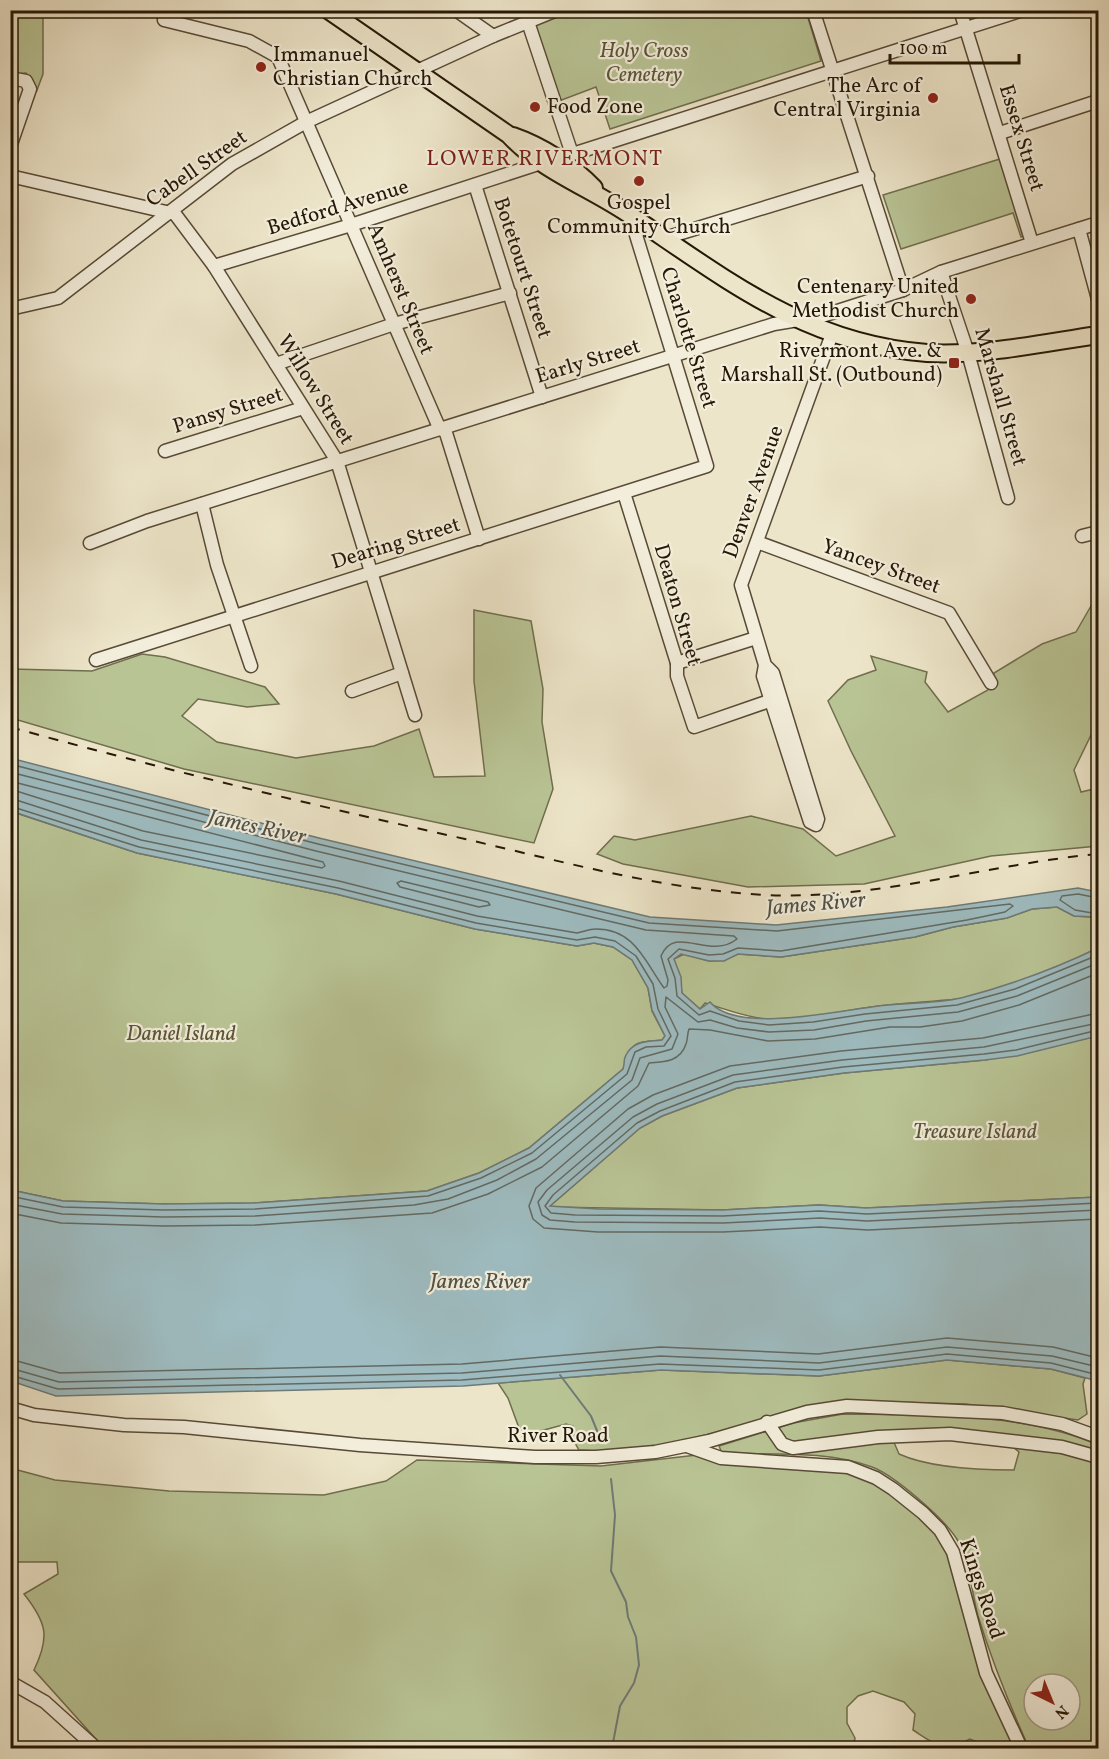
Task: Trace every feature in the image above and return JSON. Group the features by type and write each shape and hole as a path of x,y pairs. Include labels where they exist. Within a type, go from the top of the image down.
{"main road":[{"path":"328,10 509,135 525,152 556,159 570,182 597,191 664,238 796,321 832,334 926,352 968,352 1098,335"}],"street":[{"path":"456,10 493,36"},
{"path":"813,10 903,290"},
{"name":"Essex Street","path":"960,10 1000,133 1032,243"},
{"name":"Bedford Avenue","path":"214,266 351,225 1023,10"},
{"name":"Cabell Street","path":"10,309 58,298 232,164 306,122 493,36 555,11"},
{"name":"Amherst Street","path":"166,15 249,41 278,57 394,324 446,433 479,539"},
{"path":"528,22 556,159"},
{"path":"10,78 26,81 30,89 10,147"},
{"path":"1000,133 1098,101"},
{"path":"10,176 170,211"},
{"path":"664,238 868,176"},
{"name":"Botetourt Street","path":"475,185 542,397"},
{"name":"Willow Street","path":"170,211 176,214 214,266 337,461 415,715"},
{"name":"Early Street","path":"90,543 202,504 774,324 822,316 903,290 941,272 1098,223"},
{"name":"Charlotte Street","path":"643,224 636,235 707,466"},
{"path":"1079,229 1098,298"},
{"name":"Marshall Street","path":"941,272 968,352 1008,498"},
{"name":"Pansy Street","path":"276,364 394,324 510,293"},
{"name":"Denver Avenue","path":"765,665 763,676 810,822 816,825 819,819 773,673 765,665 756,638 741,585 832,334"},
{"name":"Pansy Street","path":"165,451 303,408"},
{"name":"Dearing Street","path":"96,660 707,466"},
{"name":"Deaton Street","path":"624,493 677,663 677,676 694,727 772,700"},
{"path":"202,504 251,666"},
{"path":"1082,536 1098,532"},
{"name":"Yancey Street","path":"757,542 949,613 991,683"},
{"path":"677,663 756,638"},
{"path":"352,691 402,673"},
{"name":"River Road","path":"10,1408 34,1415 124,1425 184,1427 477,1454 596,1457 655,1452 687,1446 807,1412 847,1406 930,1408 1040,1419 1098,1437"},
{"path":"767,1422 782,1444 793,1448 878,1437 940,1433 1052,1446 1098,1457"},
{"name":"Kings Road","path":"687,1446 722,1458 848,1467 893,1489 923,1513 940,1530 953,1552 986,1673 1020,1749"},
{"path":"10,1682 45,1702 96,1749"}],"green space":[{"path":"10,11 43,11 43,74 37,90 26,73 11,74"},
{"name":"Holy Cross Cemetery","path":"570,11 806,11 821,61 610,129 596,87 559,101 534,25"},
{"path":"1003,158 1026,235 1021,237 1013,213 901,249 883,195"},
{"path":"1098,598 1098,724 1074,770 1081,792 1098,788 1098,846 991,856 864,884 748,887 623,864 597,854 614,836 635,840 751,816 803,829 836,856 895,836 828,701 848,680 876,670 871,656 927,672 925,682 948,712 988,690 992,685 994,673 1042,644 1076,632 1095,599"},
{"path":"474,610 531,621 543,689 542,722 553,789 534,843 184,769 11,718 11,669 92,671 142,654 165,657 265,687 279,704 247,707 198,699 182,716 217,742 296,758 374,746 419,729 434,777 485,776 474,681"},
{"name":"Daniel Island","path":"10,811 137,853 336,894 475,929 577,946 594,943 613,947 632,960 648,988 652,1011 665,1036 662,1040 635,1045 623,1069 529,1148 479,1173 427,1191 254,1203 164,1204 63,1201 11,1190"},
{"path":"1057,907 1074,916 1093,917 1098,921 1098,948 1048,971 1010,985 957,999 793,1018 759,1018 705,1003 700,1009 682,993 674,959 684,954 709,961 724,960 738,954 781,957 915,937 953,927 1007,918 1032,909"},
{"name":"Treasure Island","path":"1098,1036 1098,1197 866,1208 819,1205 723,1210 549,1207 640,1128 662,1116 737,1088 844,1073 985,1060"},
{"path":"947,1360 1051,1369 1085,1378 1083,1384 1087,1414 1078,1420 966,1404 849,1401 659,1446 614,1452 579,1450 575,1443 573,1426 566,1424 522,1436 508,1398 498,1383 661,1370 819,1376"},
{"path":"843,1414 973,1417 1006,1421 1069,1434 1098,1445 1098,1748 1029,1748 1022,1732 1015,1716 983,1633 962,1549 943,1522 906,1488 872,1467 854,1462 798,1454 722,1453 719,1446 793,1423","holes":["943,1436 1013,1447 1019,1452 1014,1470 971,1469 911,1459 899,1454 893,1440"]},
{"path":"697,1455 814,1466 858,1475 874,1482 912,1510 944,1543 1016,1748 992,1748 970,1739 953,1746 940,1746 913,1730 915,1714 904,1702 873,1691 858,1696 847,1707 847,1723 855,1738 853,1748 104,1748 34,1670 42,1648 44,1630 38,1613 24,1594 58,1574 57,1562 11,1562 10,1468 55,1480 169,1491 324,1495 386,1481 417,1460 601,1466"}],"water":[{"name":"James River","path":"10,758 319,838 650,917 776,925 947,907 1078,888 1098,892 1098,921 1093,917 1074,916 1057,907 1032,909 1007,918 953,927 915,937 781,957 738,954 724,961 709,961 681,954 674,959 681,977 682,993 700,1009 710,1002 724,1012 768,1019 961,998 1031,976 1098,948 1098,1036 1017,1056 844,1073 737,1088 662,1116 640,1128 550,1206 599,1209 723,1210 819,1205 866,1208 1098,1197 1098,1381 1051,1369 947,1360 819,1376 661,1370 463,1386 56,1396 11,1381 11,1190 63,1201 164,1204 254,1203 427,1191 479,1173 529,1148 623,1069 629,1050 637,1044 662,1040 665,1036 652,1010 648,988 632,960 613,947 594,943 577,946 475,929 336,894 137,853 11,811"}],"waterway":[{"path":"560,1375 591,1416 600,1438"},
{"path":"611,1479 615,1515 611,1571 626,1602 628,1617 636,1637 639,1665 634,1683 620,1706 612,1748"}],"railway":[{"path":"10,727 237,786 577,866 653,881 729,892 767,895 850,892 1098,854"}],"place":[{"name":"Immanuel Christian Church","path":"261,67"},
{"name":"The Arc of Central Virginia","path":"933,98"},
{"name":"Food Zone","path":"535,107"},
{"name":"Gospel Community Church","path":"639,181"},
{"name":"Centenary United Methodist Church","path":"971,299"},
{"name":"Rivermont Ave. & Marshall St. (Outbound)","path":"954,363"}],"district":[{"name":"LOWER RIVERMONT","path":"545,159"}]}
